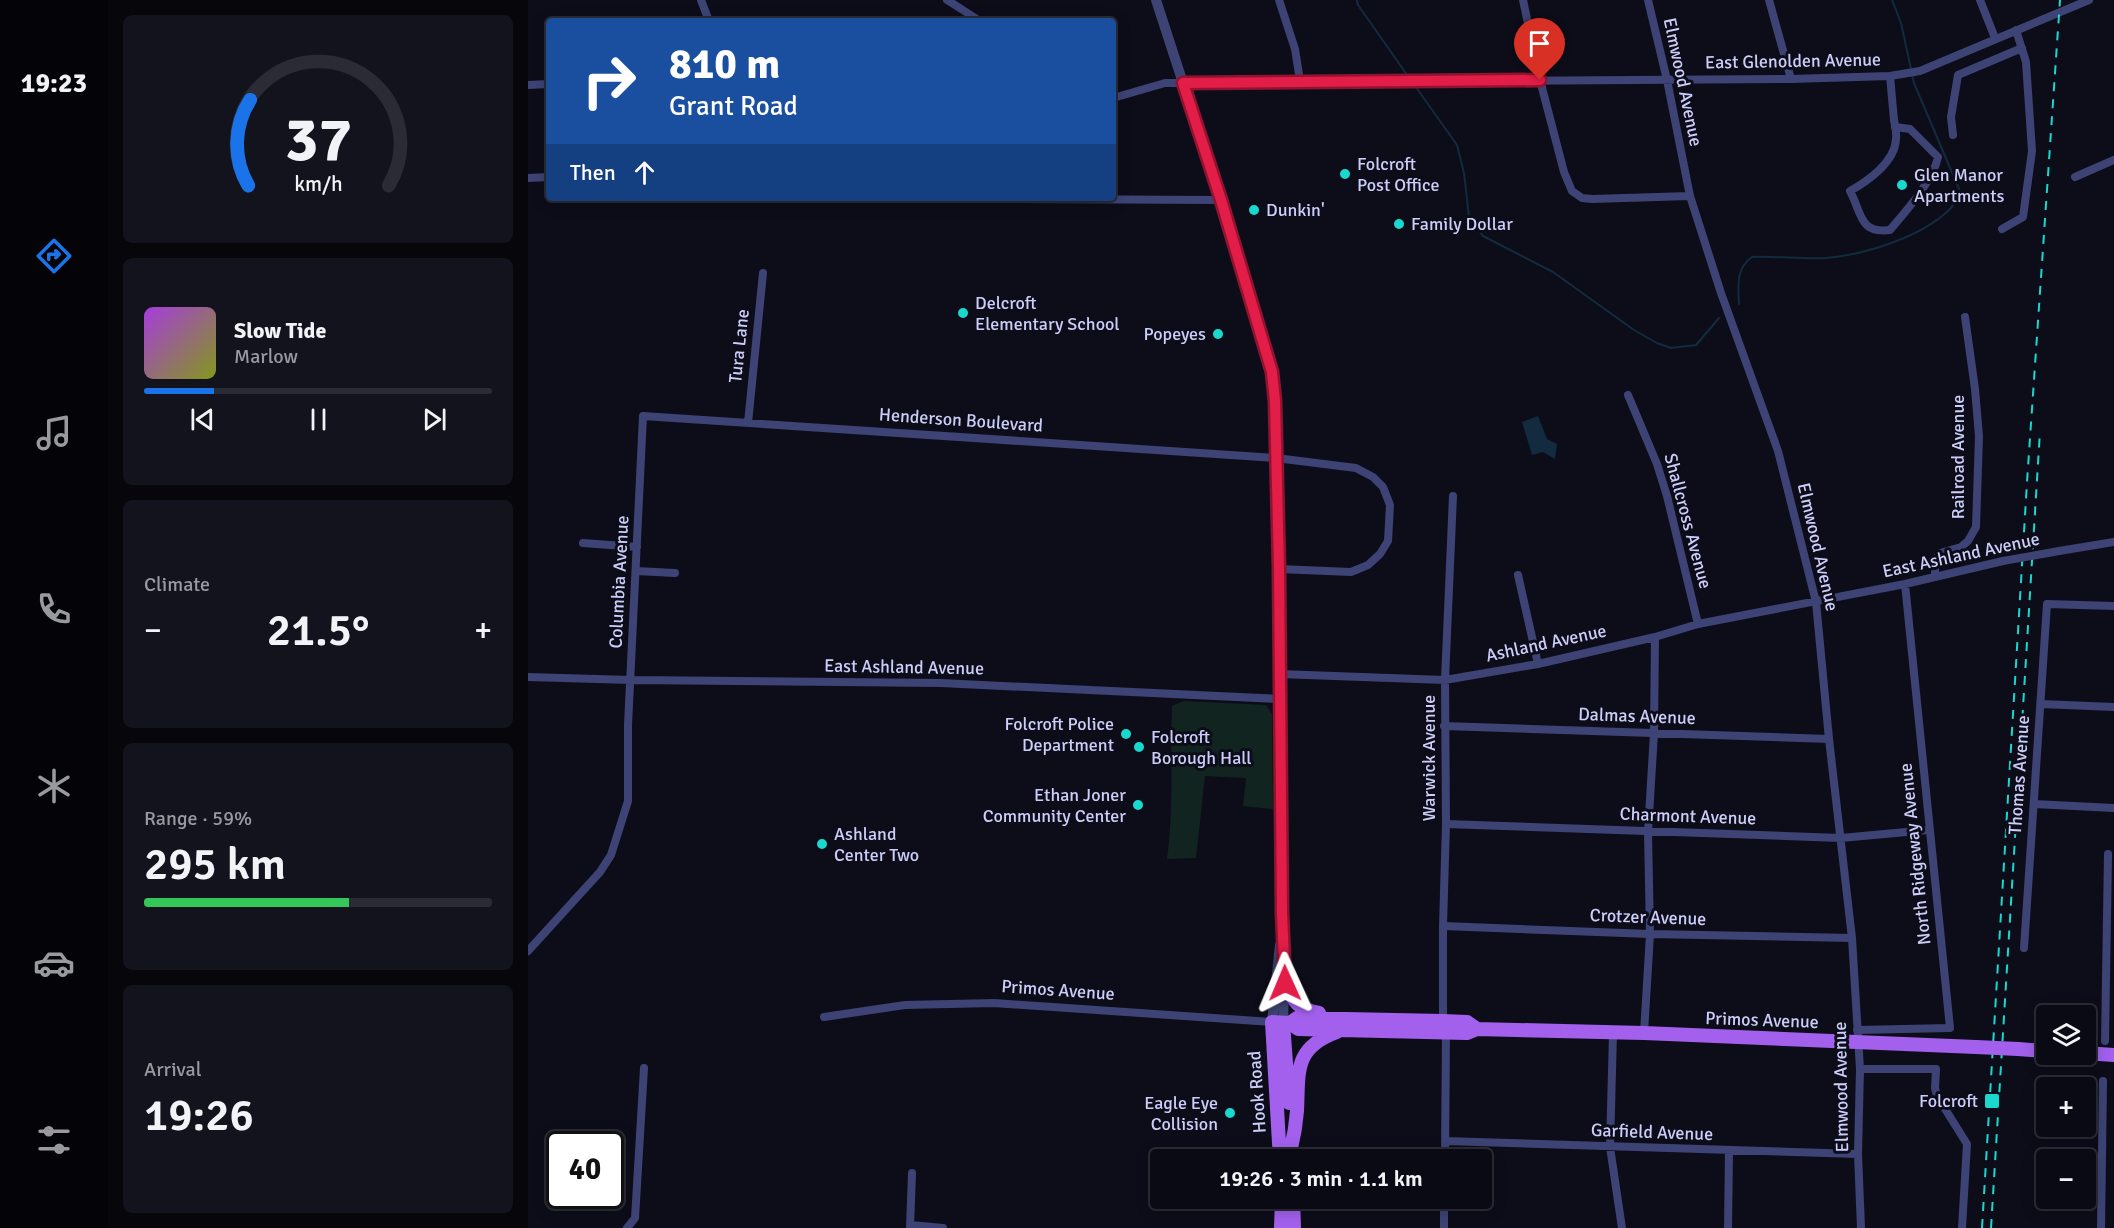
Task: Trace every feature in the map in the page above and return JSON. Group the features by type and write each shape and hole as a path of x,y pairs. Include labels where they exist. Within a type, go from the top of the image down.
{"main road":[{"path":"1285,983 1292,998 1302,1009 1345,1024"},
{"name":"Primos Avenue","path":"1282,1023 1297,1018 1345,1024 1445,1027 1467,1022 1476,1029 1858,1036 2036,1050"},
{"name":"Hook Road","path":"1282,1023 1291,1149"},
{"name":"Hook Road","path":"1280,1149 1282,1023"},
{"path":"1292,1149 1301,1062 1313,1044 1345,1024"},
{"path":"2096,1054 2114,1055"},
{"path":"1281,1228 1282,1209"},
{"path":"1293,1209 1294,1228"}],"street":[{"path":"701,0 708,18"},
{"path":"947,0 975,18"},
{"path":"1156,0 1221,200 1272,372 1275,401 1279,568 1282,1023"},
{"path":"1279,0 1295,49 1300,81"},
{"path":"1523,0 1540,80 1564,172 1572,190 1582,198 1592,199 1690,196"},
{"name":"Elmwood Avenue","path":"1648,0 1667,80 1690,196 1720,293 1778,452 1816,602 1828,739 1852,939 1860,1069 1858,1155 1861,1228"},
{"path":"1769,0 1791,79"},
{"path":"1980,0 1995,38"},
{"name":"East Glenolden Avenue","path":"1116,97 1166,83 1791,79 1894,75 1920,71 2089,0"},
{"path":"2002,229 2024,216 2032,151 2026,62 2016,30"},
{"path":"1953,135 1951,117 1958,75 2022,48"},
{"path":"1894,75 1895,127 1897,141 1887,161 1869,180 1850,190 1861,218 1870,229 1879,232 1890,230 1903,215 1936,169 1938,157 1910,129 1895,127"},
{"path":"528,85 546,84"},
{"path":"2076,177 2114,160"},
{"path":"528,178 546,177"},
{"path":"1116,199 1221,200"},
{"name":"Tura Lane","path":"748,423 763,273"},
{"name":"Railroad Avenue","path":"1935,576 1935,560 1940,553 1961,547 1968,541 1976,527 1979,436 1965,317"},
{"name":"Shallcross Avenue","path":"1628,395 1664,485 1698,624"},
{"name":"Henderson Boulevard","path":"643,416 1276,458 1356,468 1373,477 1383,487 1390,505 1388,541 1380,554 1368,565 1351,572 1279,568"},
{"name":"Columbia Avenue","path":"528,951 600,872 611,855 628,801 628,749 643,416"},
{"name":"Warwick Avenue","path":"1445,1149 1444,726 1453,496"},
{"name":"East Ashland Avenue","path":"1816,602 2003,561 2114,542"},
{"path":"583,543 637,547"},
{"path":"636,571 675,573"},
{"path":"1518,575 1538,664"},
{"name":"North Ridgeway Avenue","path":"1858,1036 1950,1028 1928,830 1905,584"},
{"name":"Ashland Avenue","path":"1279,674 1445,680 1538,664 1655,637 1698,624 1816,602"},
{"name":"Thomas Avenue","path":"2024,948 2047,604 2114,606"},
{"path":"1644,1033 1650,934 1648,832 1654,733 1655,637"},
{"name":"East Ashland Avenue","path":"528,677 941,683 1280,699"},
{"path":"2041,704 2114,707"},
{"name":"Dalmas Avenue","path":"1444,726 1828,739"},
{"path":"2034,804 2114,808"},
{"name":"Charmont Avenue","path":"1446,824 1841,838 1928,830"},
{"path":"2105,1041 2110,998 2111,902 2108,854"},
{"name":"Crotzer Avenue","path":"1443,926 1852,939"},
{"path":"1282,929 1285,954 1282,1023"},
{"name":"Primos Avenue","path":"824,1017 905,1005 994,1003 1282,1023"},
{"path":"1613,1033 1610,1147 1622,1228"},
{"path":"627,1228 634,1218 644,1068"},
{"path":"1860,1069 1936,1069 1937,1096 1967,1144 1962,1228"},
{"path":"2101,1228 2103,1081"},
{"name":"Garfield Avenue","path":"1445,1141 1858,1155"},
{"path":"1728,1228 1730,1151"},
{"path":"912,1173 911,1227 943,1228"},
{"path":"1444,1209 1444,1228"}],"green space":[{"path":"1183,701 1266,705 1272,714 1273,809 1243,806 1246,778 1205,776 1196,858 1167,859 1171,802 1172,706"}],"water":[{"path":"1538,416 1547,439 1557,444 1555,459 1543,452 1532,455 1522,422"}],"waterway":[{"path":"1357,0 1358,5 1410,79"},
{"path":"1892,0 1901,23 1911,69"},
{"path":"1739,304 1738,284 1741,272 1743,266 1752,257 1826,258 1874,249 1908,236 1937,220 1951,208 1959,189 1912,75"},
{"path":"1413,83 1457,145 1464,173 1469,217 1483,236 1553,272 1634,330 1671,348 1696,345 1719,318"}],"railway":[{"path":"1982,1228 2027,482 2060,0"},
{"path":"1991,1228 2040,431"}],"place":[{"name":"Folcroft Post Office","path":"1345,174"},
{"name":"Glen Manor Apartments","path":"1902,185"},
{"name":"Dunkin'","path":"1254,210"},
{"name":"Family Dollar","path":"1399,224"},
{"name":"Delcroft Elementary School","path":"963,313"},
{"name":"Popeyes","path":"1218,334"},
{"name":"Folcroft Police Department","path":"1126,734"},
{"name":"Folcroft Borough Hall","path":"1139,747"},
{"name":"Ethan Joner Community Center","path":"1138,805"},
{"name":"Ashland Center Two","path":"822,844"},
{"name":"Folcroft","path":"1992,1101"},
{"name":"Eagle Eye Collision","path":"1230,1113"}],"route":[{"path":"1285,983 1282,929 1278,510 1272,372 1263,335 1183,83 1540,80"}]}
